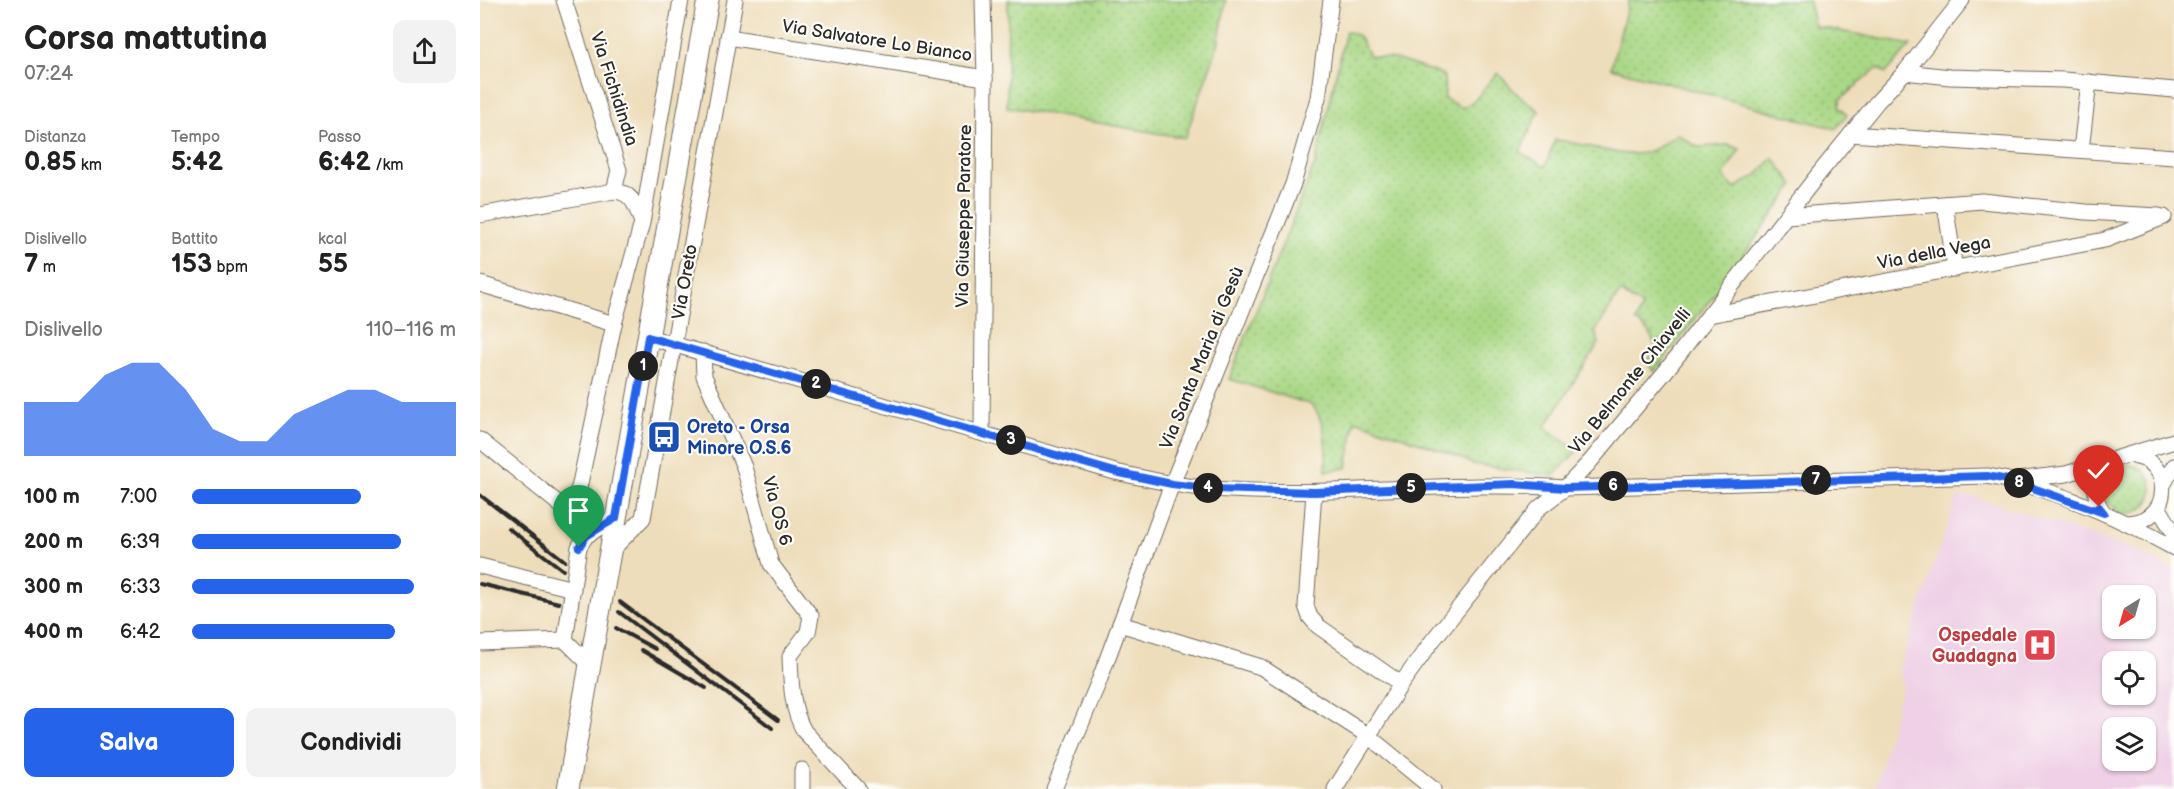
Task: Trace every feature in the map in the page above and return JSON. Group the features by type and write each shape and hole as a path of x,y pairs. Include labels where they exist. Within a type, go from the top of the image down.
{"street":[{"name":"Via Fichidindia","path":"564,0 619,170 614,191"},
{"path":"564,508 579,488 614,324 642,224 681,0"},
{"name":"Via Oreto","path":"566,786 590,665 708,0"},
{"name":"Via Oreto","path":"610,552 643,518 735,0"},
{"name":"Via Giuseppe Paratore","path":"982,432 985,78 983,0"},
{"name":"Via Santa Maria di Gesù","path":"1054,789 1120,624 1172,484 1293,184 1318,98 1331,0"},
{"name":"Via Belmonte Chiavelli","path":"1335,789 1367,735 1433,640 1539,508 1565,488 1620,427 1851,134 1905,72 1962,0"},
{"name":"Via Salvatore Lo Bianco","path":"728,37 985,78"},
{"path":"1905,72 1950,77 2089,82 2174,90"},
{"path":"2082,150 2089,82"},
{"path":"1851,134 2174,157"},
{"path":"480,215 614,191 629,196 636,204 642,224"},
{"path":"1786,216 1982,201 2086,212 2169,217"},
{"path":"1945,204 1955,268"},
{"name":"Via della Vega","path":"1709,315 2105,240 2169,217"},
{"path":"480,284 614,324"},
{"path":"648,337 1115,472 1172,484 1214,489 1314,492 1514,484 1565,488 1965,476 2013,481 2104,513"},
{"name":"Via OS 6","path":"703,352 704,376 744,467 771,564 811,616 808,632 790,656 797,716 804,731 858,789"},
{"path":"480,440 564,508 579,528 592,532"},
{"path":"2013,481 2066,474 2174,441"},
{"path":"2130,455 2148,461 2159,473 2163,485"},
{"path":"2109,461 2098,475 2095,489 2099,507 2114,520 2126,523 2174,548"},
{"path":"2126,523 2150,517 2158,507 2163,485 2174,466"},
{"path":"1314,492 1306,606 1310,617 1318,626 1401,684"},
{"path":"2158,507 2174,533"},
{"path":"565,640 579,547 582,540 592,532 616,518"},
{"path":"480,566 573,589"},
{"path":"1120,624 1262,668 1367,735 1433,789"},
{"path":"480,643 565,640 590,665"},
{"path":"802,770 802,789"}],"shaded area":[{"name":"Ospedale Guadagna","path":"1971,496 2124,546 2174,569 2174,789 1875,789 1902,687 1900,665 1957,497"}],"green space":[{"path":"1008,0 1226,0 1218,45 1185,138 1007,107"},
{"path":"1629,0 1808,0 1815,26 1911,45 1886,73 1877,68 1841,99 1839,107 1847,115 1836,129 1611,68"},
{"path":"1346,31 1359,36 1369,56 1395,59 1444,75 1445,99 1462,108 1474,101 1498,73 1516,93 1539,111 1520,152 1545,167 1555,140 1611,152 1633,154 1653,150 1677,134 1697,147 1729,145 1740,149 1723,176 1734,188 1755,177 1773,158 1794,185 1715,294 1654,372 1647,362 1656,347 1649,332 1636,321 1642,306 1620,292 1595,332 1599,343 1545,427 1577,451 1553,476 1472,464 1455,455 1355,420 1347,468 1326,471 1323,427 1312,405 1229,379 1316,161"},
{"path":"2123,465 2133,465 2145,472 2152,484 2152,494 2145,506 2133,513 2123,513 2108,502 2104,494 2104,484 2115,469"}],"railway":[{"path":"480,495 565,561"},
{"path":"508,528 563,570"},
{"path":"480,584 559,603"},
{"path":"620,602 778,720"},
{"path":"619,612 772,728"},
{"path":"616,628 655,649"},
{"path":"641,650 706,688"}],"place":[{"name":"Oreto - Orsa Minore O.S.6","path":"664,437"},
{"name":"Ospedale Guadagna","path":"2040,645"}],"route":[{"path":"579,547 586,536 616,518 648,337 766,369 1115,472 1172,484 1214,489 1314,492 1514,484 1565,488 1987,476 2013,481 2104,513 2099,507"}]}
